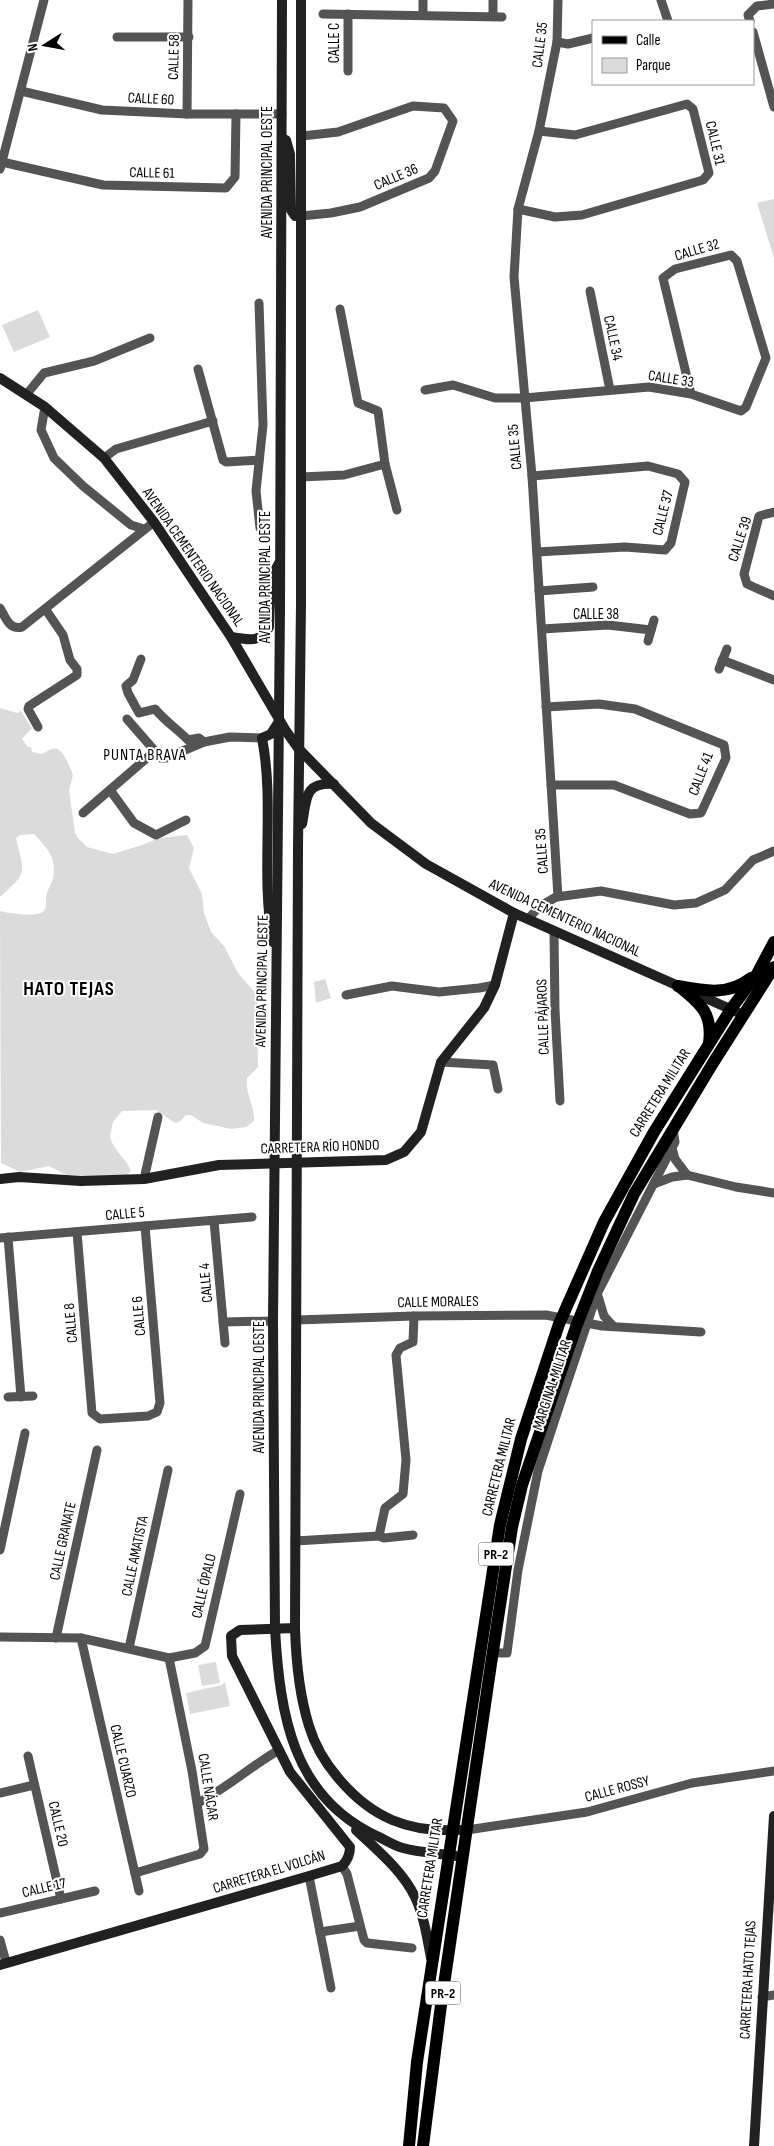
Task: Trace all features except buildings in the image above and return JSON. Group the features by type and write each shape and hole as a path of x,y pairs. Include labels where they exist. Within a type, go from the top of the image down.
{"main road":[{"name":"AVENIDA PRINCIPAL OESTE","path":"282,0 279,722 273,1321 275,1628 278,1675 285,1715 302,1764 322,1796 342,1817 367,1832 402,1848 463,1857"},
{"path":"301,0 301,477 295,1541 297,1672 312,1734 328,1766 355,1797 382,1816 402,1824 453,1831 466,1830"},
{"path":"282,127 290,154 291,210 295,216 301,216"},
{"name":"AVENIDA CEMENTERIO NACIONAL","path":"0,378 45,407 104,458 154,522 231,637 279,722 298,748 371,822 426,864 514,913 744,1015"},
{"path":"231,637 258,639 266,634 269,627 272,578 279,563"},
{"path":"276,961 270,927 268,898 268,779 262,738 271,734 279,722"},
{"path":"298,847 308,792 315,785 334,784"},
{"name":"CARRETERA RÍO HONDO","path":"0,1179 19,1176 81,1181 144,1179 219,1165 386,1160 404,1152 421,1132 442,1062 484,1008 495,985 514,913"},
{"name":"CARRETERA MILITAR","path":"409,2146 417,2062 500,1525 521,1438 562,1318 604,1222 624,1184 731,1009 757,974 774,942"},
{"name":"CARRETERA MILITAR","path":"423,2146 466,1830 512,1527 522,1485 583,1322 598,1271 634,1194 774,968"},
{"path":"678,986 712,992 725,992 743,985 757,974"},
{"path":"678,986 699,1002 708,1017 711,1030 709,1045"},
{"name":"CARRETERA EL VOLCÁN","path":"3,1964 342,1866 350,1854 350,1847 290,1772 232,1656 231,1636 240,1630 295,1628"},
{"name":"CARRETERA HATO TEJAS","path":"754,2146 774,1816"},
{"path":"342,1817 387,1861 414,1896 423,1918 432,1964"}],"street":[{"path":"1,166 44,0"},
{"name":"CALLE 58","path":"187,114 188,0"},
{"path":"423,0 423,15"},
{"name":"CALLE 35","path":"558,0 557,42 540,131 518,209 514,277 532,476 558,896"},
{"path":"662,0 668,20"},
{"path":"492,16 493,1"},
{"path":"750,20 748,15 757,6 774,4"},
{"path":"323,14 502,17"},
{"name":"CALLE C","path":"348,14 348,71"},
{"path":"754,36 774,107"},
{"path":"117,37 188,37"},
{"path":"557,42 568,44 592,38"},
{"name":"CALLE 60","path":"21,91 102,110 187,114 282,114"},
{"name":"CALLE 31","path":"518,209 555,217 582,215 703,180 709,173 693,109 687,104 575,135 540,131"},
{"name":"CALLE 36","path":"301,216 331,214 360,207 429,178 435,171 453,120 444,108 412,106 338,132 302,136"},
{"name":"CALLE 61","path":"1,166 103,185 226,188 236,177 236,114"},
{"name":"CALLE 32","path":"691,394 663,278 675,269 731,255 737,261 766,358 759,376"},
{"name":"CALLE 34","path":"590,291 610,390"},
{"path":"259,302 263,425 256,490 260,528"},
{"path":"340,309 358,402 378,410 384,464 397,510"},
{"path":"26,394 44,373 94,361 150,338"},
{"path":"198,369 223,460 226,462 259,460"},
{"name":"CALLE 33","path":"425,390 453,385 495,398 524,398 649,387 691,394 741,411 746,407 759,376"},
{"path":"45,407 41,430 54,458 83,486 132,525 144,529"},
{"path":"104,458 116,449 213,421"},
{"path":"263,425 280,425"},
{"path":"301,477 344,475 384,464"},
{"name":"CALLE 37","path":"532,476 648,466 678,474 685,482 671,543 665,550 625,547 537,552"},
{"name":"CALLE 39","path":"774,512 759,516 744,574 746,584 774,596"},
{"path":"0,608 11,626 16,628 22,627 46,610 154,522"},
{"path":"539,591 594,587"},
{"path":"38,727 28,709 29,706 78,675 77,669 70,660 63,635 46,610"},
{"path":"648,641 654,620"},
{"name":"CALLE 38","path":"542,629 608,625 651,630"},
{"path":"719,669 727,649"},
{"path":"141,658 133,680 126,686 139,713 155,709 166,723 175,726 188,740 199,738 204,742"},
{"path":"722,660 774,680"},
{"name":"CALLE 41","path":"546,707 599,704 635,709 724,745 726,758 701,813 690,814 614,784 551,785"},
{"path":"127,719 161,758 166,758 204,742 230,737 262,738"},
{"path":"84,813 154,751"},
{"path":"110,790 134,823 156,835 186,820"},
{"path":"528,920 539,907 558,896 601,891 674,904 696,903 725,890 753,860 774,851"},
{"name":"CALLE PÁJAROS","path":"554,932 555,1010 560,1102"},
{"path":"346,994 392,986 439,992 495,985"},
{"path":"442,1062 492,1065 498,1088"},
{"path":"144,1179 158,1117"},
{"path":"583,1322 675,1142 673,1129"},
{"path":"672,1148 675,1159 687,1175"},
{"path":"654,1184 672,1177 687,1175 727,1185 774,1193"},
{"name":"CALLE 5","path":"4,1238 252,1217"},
{"name":"CALLE 4","path":"214,1221 225,1343"},
{"name":"CALLE 6","path":"92,1412 100,1419 148,1416 157,1412 160,1403 146,1226"},
{"name":"CALLE 8","path":"77,1232 92,1412"},
{"path":"4,1238 21,1396"},
{"path":"597,1294 600,1308 613,1326"},
{"name":"CALLE MORALES","path":"297,1320 414,1316 546,1315 613,1326 701,1332"},
{"path":"379,1536 385,1508 403,1494 406,1460 396,1355 400,1348 413,1342 414,1316"},
{"path":"223,1322 273,1321"},
{"path":"8,1397 32,1396"},
{"path":"0,1550 25,1433"},
{"name":"CALLE GRANATE","path":"56,1638 96,1450"},
{"name":"CALLE AMATISTA","path":"129,1648 168,1470"},
{"name":"CALLE ÓPALO","path":"169,1658 195,1654 205,1646 240,1494"},
{"path":"295,1541 379,1536 384,1538 413,1535"},
{"path":"0,1638 81,1638 169,1658"},
{"name":"CALLE CUARZO","path":"81,1638 139,1890"},
{"name":"CALLE NÁCAR","path":"135,1873 202,1852 204,1843 198,1803 169,1658"},
{"path":"198,1803 279,1750"},
{"name":"CALLE 20","path":"28,1756 61,1899"},
{"name":"CALLE ROSSY","path":"466,1830 587,1812 692,1783 774,1771"},
{"path":"0,1793 34,1784"},
{"path":"342,1866 347,1874 364,1940 367,1943 412,1948"},
{"path":"309,1876 330,1988"},
{"name":"CALLE 17","path":"0,1913 95,1891"},
{"path":"320,1932 360,1926"},
{"path":"0,1940 3,1964"},
{"path":"762,1997 774,1995"}],"green space":[{"path":"774,199 774,258 757,203"},
{"path":"38,310 50,337 14,352 2,325"},
{"path":"0,708 17,713 21,711 32,728 22,739 28,747 31,747 32,752 41,754 51,749 56,749 60,750 63,754 73,775 69,790 75,833 87,847 113,854 159,838 187,835 194,848 189,868 202,894 204,913 211,932 224,946 238,973 257,995 258,1067 247,1078 254,1121 246,1127 231,1129 203,1123 191,1115 186,1115 179,1122 175,1123 156,1110 122,1111 113,1122 110,1137 131,1171 124,1178 66,1175 49,1166 20,1172 1,1163 0,911 31,915 42,912 46,907 46,895 52,880 54,864 50,853 34,834 20,835 16,838 22,871 16,882 0,897"},
{"path":"325,979 331,998 316,1003 314,982"},
{"path":"216,1662 220,1683 202,1686 198,1665"},
{"path":"225,1682 230,1706 190,1714 186,1693 222,1685"}],"district":[{"name":"PUNTA BRAVA","path":"145,755"},
{"name":"HATO TEJAS","path":"69,989"}]}
